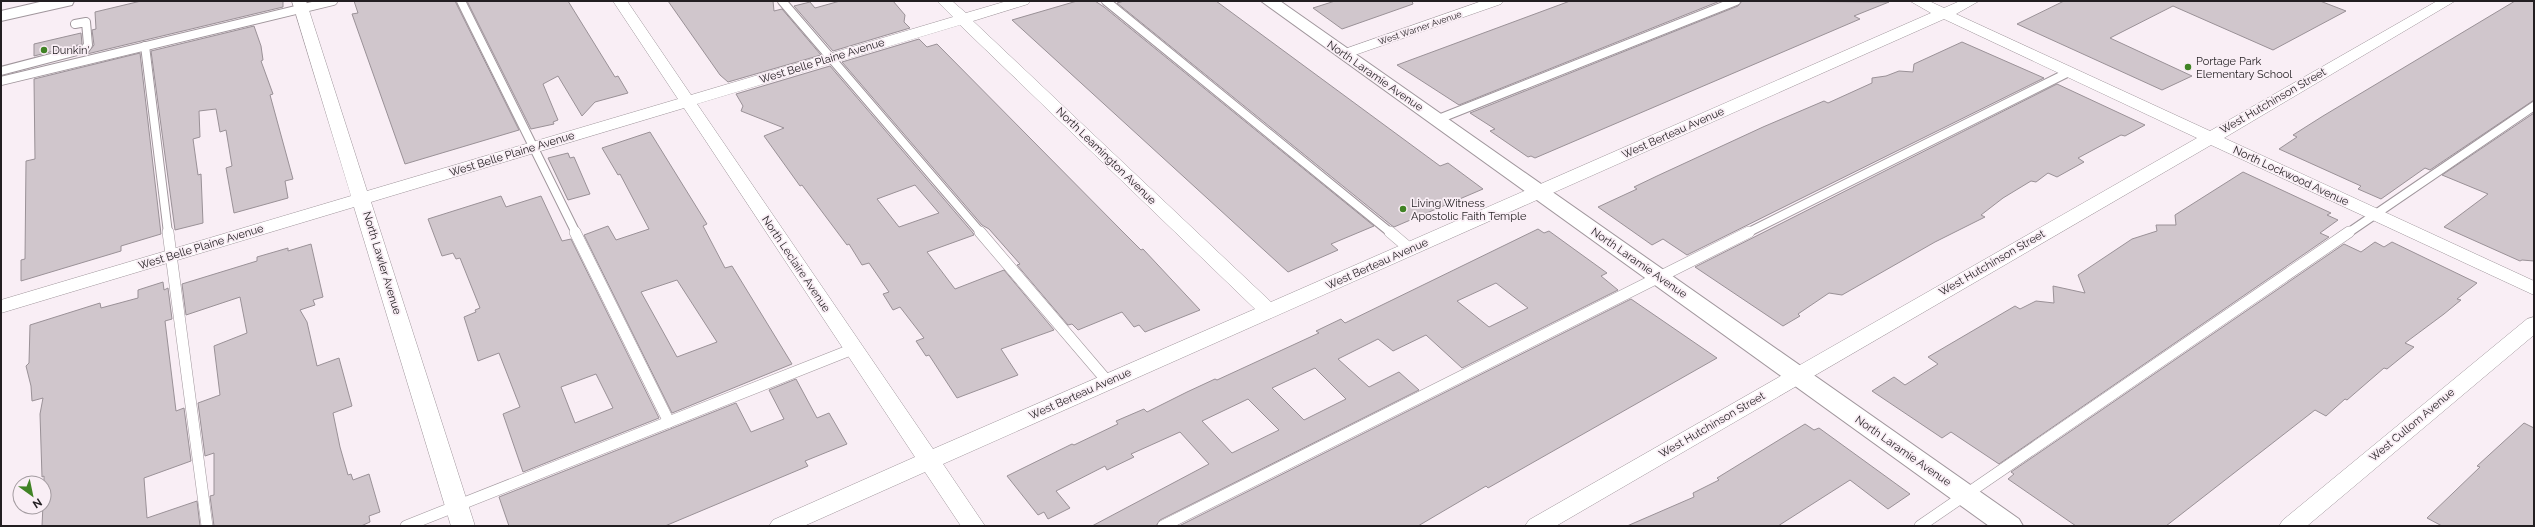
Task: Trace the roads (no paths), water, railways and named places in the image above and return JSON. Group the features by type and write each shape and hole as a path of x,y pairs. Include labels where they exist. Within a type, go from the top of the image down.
{"street":[{"path":"1,16 66,1"},
{"name":"North Leclaire Avenue","path":"620,1 973,526"},
{"name":"North Leamington Avenue","path":"944,1 1269,311"},
{"name":"West Belle Plaine Avenue","path":"1,307 1023,1"},
{"name":"North Laramie Avenue","path":"1269,1 2009,526"},
{"name":"West Warner Avenue","path":"1344,54 1496,1"},
{"name":"North Lockwood Avenue","path":"1916,1 2534,289"},
{"name":"West Berteau Avenue","path":"781,526 1972,1"},
{"name":"West Hutchinson Street","path":"1537,526 2448,1"},
{"name":"North Lawler Avenue","path":"300,5 362,199 463,526"},
{"name":"West Cullom Avenue","path":"2291,526 2534,324"}],"lane":[{"path":"1,81 145,46 300,5 333,1"},
{"path":"460,1 669,422"},
{"path":"782,1 1108,382"},
{"path":"1106,1 1410,249"},
{"path":"1436,120 1736,1"},
{"path":"1,71 85,49 88,45 86,22 75,24"},
{"path":"145,46 171,257 208,526"},
{"path":"1163,526 2069,72"},
{"path":"1920,526 2534,106"},
{"path":"406,526 853,349"}],"place":[{"name":"Dunkin'","path":"44,50"},
{"name":"Portage Park Elementary School","path":"2188,67"},
{"name":"Living Witness Apostolic Faith Temple","path":"1403,209"}]}
